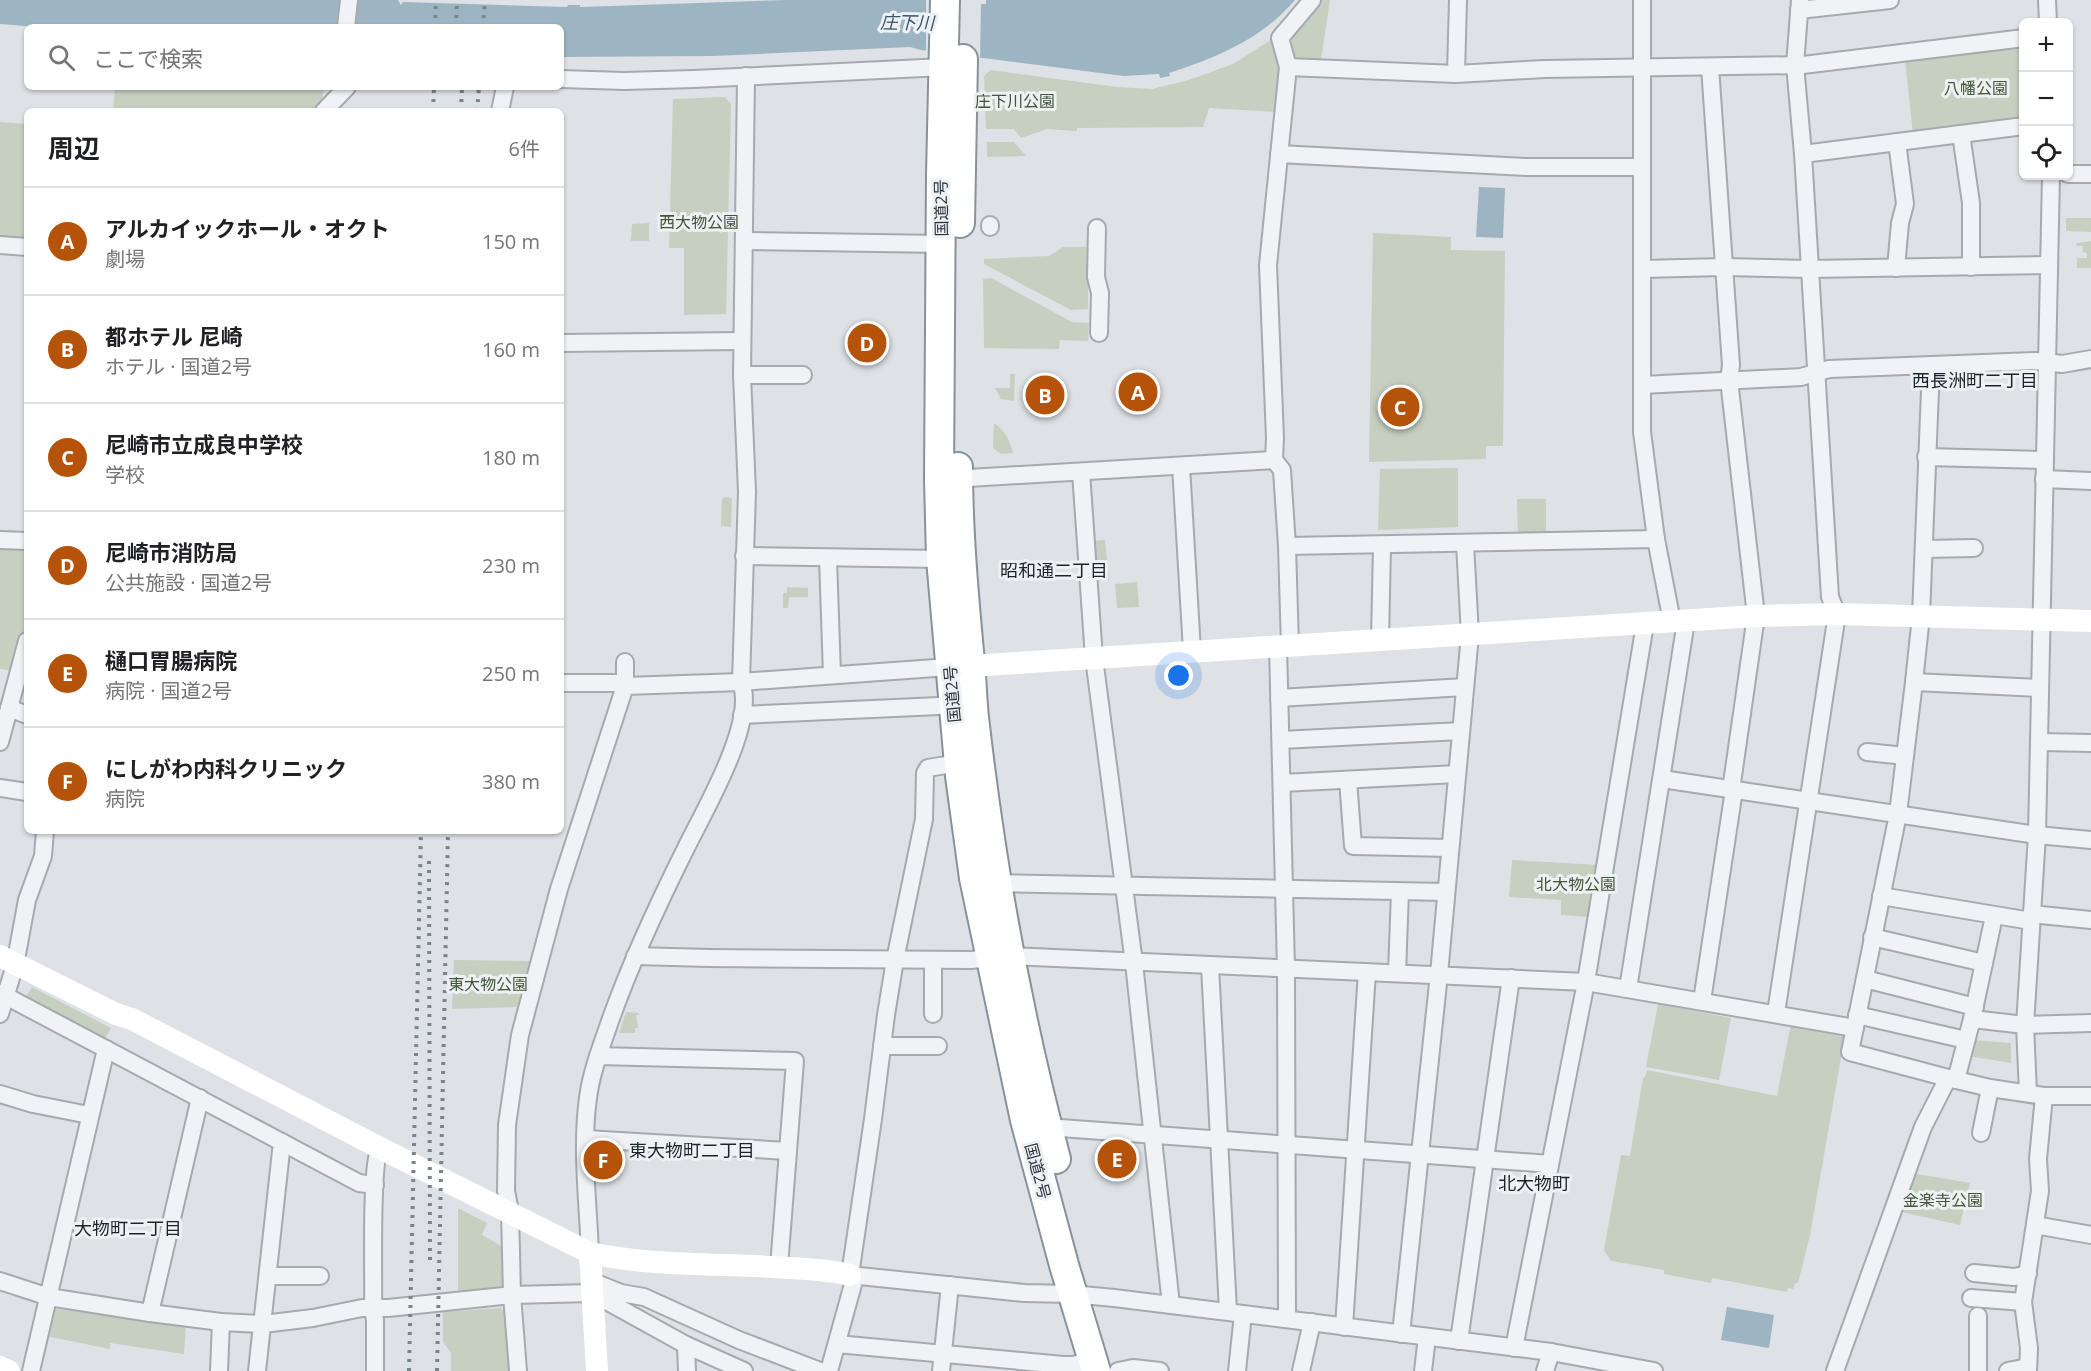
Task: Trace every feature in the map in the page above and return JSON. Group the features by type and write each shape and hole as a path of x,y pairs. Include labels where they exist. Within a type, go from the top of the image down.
{"highway":[{"name":"国道2号","path":"945,0 950,60 948,479 940,559 960,666 974,723 996,883 990,958 1047,1127 1082,1295"},
{"name":"国道2号","path":"963,0 950,60 940,175 948,479 960,666 958,763 974,879 1024,1120 1106,1368"}],"street":[{"path":"346,24 349,0"},
{"path":"1287,1319 1286,969 1279,698 1284,646 1287,546 1282,470 1274,460 1268,265 1288,67 1280,38 1312,0"},
{"path":"1456,74 1458,0"},
{"path":"1628,989 1662,779 1679,621 1656,539 1641,432 1642,0"},
{"path":"1776,1013 1837,614 1830,597 1803,154 1795,65 1800,5 1890,0"},
{"path":"2047,0 2048,18"},
{"path":"1288,67 1456,74 1544,69 1795,65 2019,39"},
{"path":"564,79 624,81 746,76 950,60"},
{"path":"1702,1001 1734,790 1732,783 1756,616 1729,380 1731,365 1710,67"},
{"path":"597,1371 586,1139 588,1097 598,1056 635,956 728,762 742,715 745,692 741,682 747,492 742,375 746,76"},
{"path":"326,108 334,90"},
{"path":"327,108 344,90"},
{"path":"501,108 504,90"},
{"path":"1803,154 2019,127"},
{"path":"1961,134 1971,203 1971,267"},
{"path":"1896,268 1900,223 1905,204 1897,142"},
{"path":"1279,153 1526,167 1642,168"},
{"path":"2073,174 2091,174"},
{"path":"2008,1371 2028,1369 2029,1348 2023,1302 2040,1191 2036,1094 2025,1025 2037,835 2051,180"},
{"path":"1097,228 1096,277 1100,293 1099,333"},
{"path":"745,241 942,244"},
{"path":"0,245 24,247"},
{"path":"1642,270 1724,267 1809,269 2049,265"},
{"path":"564,343 742,341"},
{"path":"1642,386 1801,377 1829,369 2036,361 2062,364 2091,359"},
{"path":"1931,365 1921,616 1914,682 1898,814 1851,1052 1990,1088 2036,1094 2091,1096"},
{"path":"742,375 803,375"},
{"path":"1926,457 2045,460"},
{"path":"948,479 1274,460"},
{"path":"1181,466 1192,651"},
{"path":"1081,472 1094,658 1134,963 1171,1305"},
{"path":"2044,479 2091,481"},
{"path":"1287,546 1382,546 1656,539"},
{"path":"0,540 24,541"},
{"path":"1401,1334 1439,974 1470,635 1466,544"},
{"path":"1380,640 1382,546"},
{"path":"1924,549 1974,548"},
{"path":"744,556 940,559"},
{"path":"828,558 832,675"},
{"path":"564,683 616,683 625,686 741,682 1756,616 1837,614 2091,621"},
{"path":"1514,1348 1586,982 1645,624"},
{"path":"0,742 24,652"},
{"path":"518,1371 512,1295 510,1212 506,1191 507,1125 520,1035 559,889 625,686 625,662"},
{"path":"1914,682 2040,688"},
{"path":"1279,698 1465,687"},
{"path":"742,715 939,706"},
{"path":"9,708 24,714"},
{"path":"1281,741 1461,731"},
{"path":"2039,742 2091,743"},
{"path":"1867,752 1905,756"},
{"path":"829,1371 852,1276 895,960 924,819 925,773 928,768 958,763"},
{"path":"1282,783 1457,774"},
{"path":"1662,779 2037,835 2091,840"},
{"path":"1348,780 1353,846 1450,848"},
{"path":"0,788 24,792"},
{"path":"0,1014 8,960 43,856 45,834"},
{"path":"996,883 1446,892"},
{"path":"1397,973 1400,892"},
{"path":"1881,896 1994,916 2091,920"},
{"path":"1835,1371 1923,1127 1952,1079 1966,1040 1974,1013 1994,916"},
{"path":"1872,937 1984,963"},
{"path":"635,956 895,960 990,958 1439,974 1586,982 1776,1013 1856,1021 1966,1040"},
{"path":"8,960 116,1014 132,1019 380,1148 590,1253 618,1258 837,1272 852,1276 1024,1293 1082,1295 1514,1348 1551,1353 1607,1367 1654,1371"},
{"path":"933,960 933,1014"},
{"path":"1210,966 1219,1139 1235,1312 1237,1371"},
{"path":"1344,1327 1367,972"},
{"path":"1459,1341 1511,978"},
{"path":"1864,979 1974,1013 2025,1025 2091,1023"},
{"path":"3,995 359,1183 375,1185"},
{"path":"882,1046 938,1046"},
{"path":"31,1371 106,1049"},
{"path":"598,1056 795,1061 778,1267"},
{"path":"1981,1134 1990,1088"},
{"path":"0,1094 33,1104 89,1115"},
{"path":"150,1313 200,1098"},
{"path":"1047,1127 1550,1164"},
{"path":"586,1139 788,1151"},
{"path":"257,1371 282,1142"},
{"path":"375,1371 373,1308 375,1159 380,1148"},
{"path":"2035,1225 2091,1235"},
{"path":"1974,1273 2014,1276 2028,1274"},
{"path":"269,1276 320,1276"},
{"path":"0,1281 49,1297 221,1322 263,1324 373,1308 592,1287 644,1297 720,1332 820,1371"},
{"path":"941,1371 950,1285"},
{"path":"592,1287 686,1345 744,1371"},
{"path":"1971,1298 2023,1302"},
{"path":"1978,1316 1978,1371"},
{"path":"219,1371 221,1322"},
{"path":"1301,1371 1312,1322"},
{"path":"1423,1371 1427,1337"},
{"path":"837,1344 1063,1365 1160,1371"},
{"path":"686,1345 687,1371"},
{"path":"1545,1371 1551,1353"},
{"path":"0,1367 9,1371"}],"green space":[{"path":"1319,0 1330,0 1321,59 1313,64 1292,63 1288,36"},
{"name":"庄下川公園","path":"1271,40 1282,65 1277,112 1209,108 1203,127 1077,128 1077,131 1047,129 1021,138 1014,129 986,129 984,76 990,70 1117,87 1152,89 1189,80 1233,64"},
{"name":"八幡公園","path":"2019,45 2019,121 1913,134 1905,60"},
{"path":"115,90 324,90 322,99 315,108 113,108"},
{"name":"西大物公園","path":"725,97 731,104 726,314 684,315 684,248 669,248 673,99"},
{"path":"0,122 24,124 24,241 0,238"},
{"path":"987,142 1014,142 1026,156 987,157"},
{"path":"2066,218 2091,218 2091,232 2066,231"},
{"path":"649,223 649,241 631,241 632,224"},
{"path":"1373,233 1451,237 1451,250 1505,251 1503,446 1486,446 1486,459 1369,462"},
{"path":"2091,241 2091,268 2077,268 2077,258 2087,258 2087,253 2083,252 2083,246 2076,246 2077,243"},
{"path":"1063,247 1088,247 1088,309 1071,310 984,264 984,259 1049,256"},
{"path":"991,278 1072,322 1089,323 1088,341 1060,340 1059,349 984,348 983,279"},
{"path":"1010,374 1015,374 1014,401 1001,399 995,388 1010,388"},
{"path":"994,423 1006,436 1013,453 1001,454 993,448"},
{"path":"1458,468 1458,527 1378,530 1380,469"},
{"path":"724,497 732,498 731,527 721,526"},
{"path":"1517,499 1546,499 1546,537 1518,537"},
{"path":"1105,540 1109,580 1095,581 1092,541"},
{"path":"0,548 24,549 24,634 14,671 0,669"},
{"path":"1137,582 1139,607 1117,608 1115,584"},
{"path":"787,587 808,588 808,597 789,597 788,608 783,608 783,593 787,593"},
{"name":"北大物公園","path":"1512,860 1600,865 1591,917 1561,915 1561,900 1509,897"},
{"name":"東大物公園","path":"454,960 530,961 517,1007 452,1009"},
{"path":"32,987 111,1028 104,1040 27,1000 26,997"},
{"path":"1658,1004 1731,1018 1719,1080 1646,1067"},
{"path":"626,1012 639,1013 636,1015 638,1028 635,1028 635,1033 619,1033"},
{"path":"1791,1023 1843,1032 1845,1035 1810,1235 1798,1283 1795,1283 1793,1289 1788,1288 1787,1292 1712,1278 1711,1283 1664,1274 1664,1270 1611,1261 1604,1250 1621,1155 1630,1156 1643,1078 1647,1070 1777,1096"},
{"path":"1972,1040 2011,1043 2011,1063 1968,1056"},
{"name":"金楽寺公園","path":"1911,1173 1970,1183 1960,1225 1897,1211"},
{"path":"458,1208 487,1223 482,1235 503,1247 504,1285 501,1289 458,1292"},
{"path":"501,1308 505,1313 510,1371 451,1371 451,1353 443,1342 443,1312"},
{"path":"57,1309 186,1325 184,1354 110,1343 110,1349 46,1336 50,1314"}],"water":[{"name":"庄下川","path":"0,0 398,0 401,5 403,2 567,7 568,5 580,5 580,7 785,0 1295,0 1268,26 1237,46 1169,73 1170,76 1160,78 1159,74 1124,76 910,47 714,56 564,57 564,24 24,24 24,26 0,24"},
{"path":"1479,187 1505,188 1503,238 1476,237"},
{"path":"1727,1307 1774,1315 1769,1348 1721,1340"}],"pier":[{"path":"926,0 986,0 986,4 981,4 980,59 926,54"}],"railway":[{"path":"435,24 436,0"},
{"path":"456,24 457,0"},
{"path":"483,24 485,0"},
{"path":"433,108 434,90"},
{"path":"461,108 462,90"},
{"path":"477,108 479,90"},
{"path":"409,1371 421,834"},
{"path":"437,1371 448,834"},
{"path":"429,861 430,1266"}],"place":[{"name":"尼崎市消防局","path":"867,343"},
{"name":"アルカイックホール・オクト","path":"1138,392"},
{"name":"都ホテル 尼崎","path":"1045,395"},
{"name":"尼崎市立成良中学校","path":"1400,407"},
{"name":"樋口胃腸病院","path":"1117,1159"},
{"name":"にしがわ内科クリニック","path":"603,1160"}],"district":[{"name":"西長洲町二丁目","path":"1975,380"},
{"name":"昭和通二丁目","path":"1054,570"},
{"name":"東大物町二丁目","path":"692,1150"},
{"name":"北大物町","path":"1534,1183"},
{"name":"大物町二丁目","path":"128,1228"}]}
